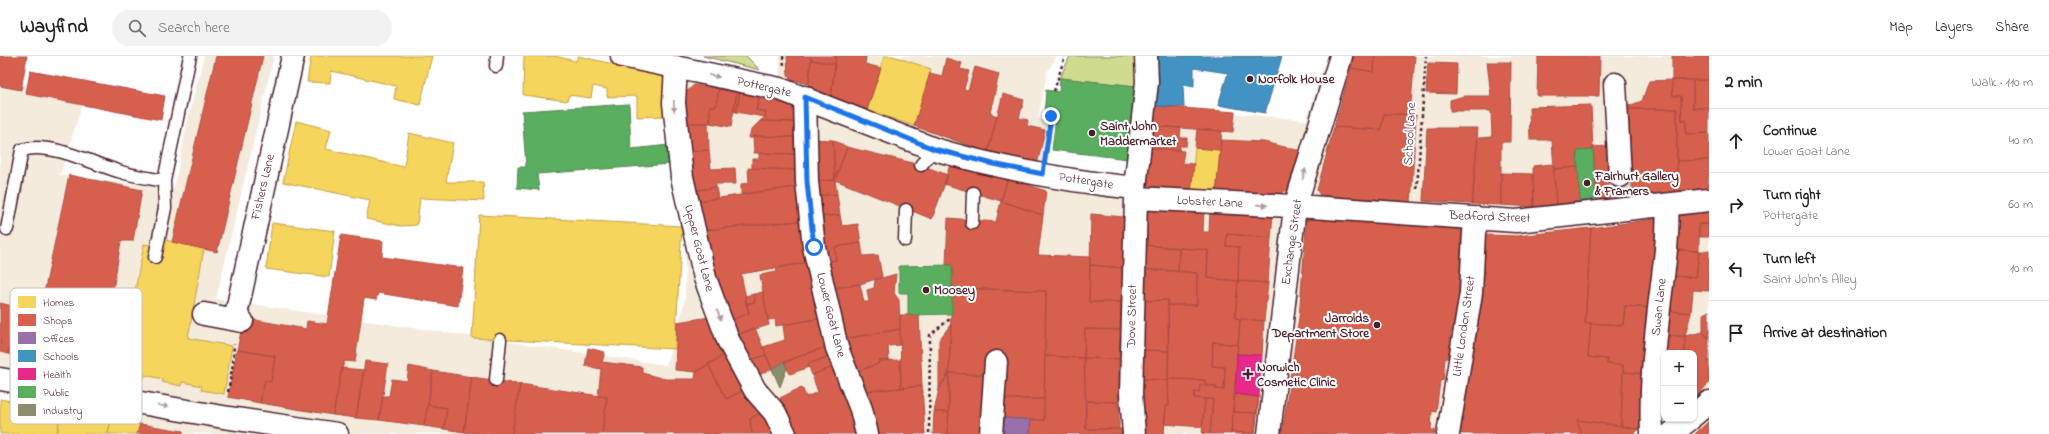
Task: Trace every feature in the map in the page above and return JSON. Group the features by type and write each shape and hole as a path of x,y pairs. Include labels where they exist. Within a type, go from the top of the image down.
{"street":[{"name":"Fishers Lane","path":"238,320 293,56"},
{"name":"Pottergate","path":"622,56 780,89 805,97 934,149 986,167 1043,174 1135,193"},
{"path":"1135,193 1147,82 1146,56"},
{"name":"Exchange Street","path":"1269,434 1294,208 1341,56"},
{"name":"Upper Goat Lane","path":"676,67 674,103 682,177 705,278 728,340 755,390 775,413 786,434"},
{"path":"1615,84 1621,194"},
{"name":"Lower Goat Lane","path":"805,97 807,182 814,247 837,348 862,410 868,434"},
{"name":"Lobster Lane","path":"1135,193 1294,208"},
{"name":"Dove Street","path":"1134,434 1131,394 1135,193"},
{"name":"Bedford Street","path":"1294,208 1516,221 1621,194 1667,205 1709,200"},
{"name":"Swan Lane","path":"1652,434 1651,411 1656,334 1665,254 1667,205"},
{"name":"Little London Street","path":"1448,434 1471,293 1474,232 1478,218"},
{"path":"204,314 238,320"},
{"path":"991,434 996,362"},
{"path":"0,379 10,381"},
{"path":"1697,412 1709,402"},
{"path":"142,403 337,434"},
{"path":"1671,434 1686,422"}],"lane":[{"path":"155,257 165,208 164,181 190,56"},
{"path":"7,229 22,150 33,147 70,155 119,172 164,181"},
{"path":"920,165 934,149"},
{"path":"972,223 973,193"},
{"path":"905,240 906,210"},
{"path":"496,380 500,340"}],"path":[{"path":"1054,91 1065,56"},
{"name":"School Lane","path":"1416,214 1422,100 1426,56"},
{"path":"1043,174 1051,116"},
{"path":"929,433 930,335 951,318"},
{"path":"223,417 233,363 238,320"}],"shaded area":[{"path":"204,56 274,56 216,299 666,365 685,301 683,86 705,72 779,84 780,56 1057,56 1047,72 1038,118 1048,122 1042,183 1129,197 1140,104 1306,120 1327,56 1709,56 1709,434 137,434 139,424 142,424 142,288 10,288 10,393 0,391 0,79 84,99 60,175 174,189 187,123"}],"green space":[{"path":"703,56 746,56 760,70"},
{"path":"1070,56 1138,56 1136,86 1060,78"}],"building: Homes":[{"path":"311,56 432,56 420,105 394,99 396,86 331,71 330,83 307,82"},
{"path":"524,56 554,56 576,61 578,56 666,76 665,116 637,117 637,96 607,97 607,89 593,86 591,98 569,95 567,101 523,95"},
{"path":"884,56 893,56 931,69 914,126 867,110"},
{"path":"296,121 331,130 326,149 404,167 409,133 453,143 446,182 483,182 484,201 420,198 417,225 401,226 366,219 370,200 283,182"},
{"path":"1195,148 1220,150 1216,195 1191,193"},
{"path":"479,215 682,226 675,349 472,338"},
{"path":"272,223 335,231 329,277 266,269"},
{"path":"165,240 204,249 188,338 232,346 224,394 201,390 202,386 182,382 181,386 162,382 163,379 144,375 144,379 142,379 142,288 136,288 144,244 163,246"},
{"path":"0,399 10,401 10,424 59,424 57,434 0,434"},
{"path":"59,424 110,424 108,434 57,434"},
{"path":"110,424 140,424 137,434 108,434"}],"building: Shops":[{"path":"0,56 27,56 21,90 0,86"},
{"path":"216,56 263,56 217,252 172,242"},
{"path":"787,56 811,56 809,84 792,80 788,76"},
{"path":"811,56 836,56 835,64 811,60"},
{"path":"836,56 863,56 866,57 865,64 881,68 867,110 831,98"},
{"path":"1354,56 1375,56 1374,72 1351,68"},
{"path":"1375,56 1415,56 1410,114 1384,114 1381,130 1334,127 1351,68 1374,72"},
{"path":"1538,56 1600,56 1599,96 1537,96"},
{"path":"1672,56 1709,56 1709,80 1672,80"},
{"path":"946,58 962,63 960,69 969,71 964,89 968,90 975,67 999,74 990,113 997,116 988,152 914,126 930,73 942,76"},
{"path":"811,60 835,64 831,98 808,90"},
{"path":"1487,62 1511,62 1510,142 1501,142 1501,205 1472,204 1478,138 1492,137 1491,111 1450,111 1450,100 1464,96 1491,96"},
{"path":"1428,63 1457,64 1456,94 1426,93"},
{"path":"30,71 165,96 161,120 26,94"},
{"path":"1672,80 1693,80 1693,108 1709,108 1709,133 1686,134 1686,120 1682,120 1681,96 1673,96"},
{"path":"1672,80 1673,96 1681,96 1682,120 1686,120 1686,134 1709,133 1709,160 1677,161 1677,109 1620,109 1642,101 1649,81"},
{"path":"1693,80 1709,80 1709,108 1693,108"},
{"path":"694,85 719,89 716,106 710,106 710,123 686,123 683,95"},
{"path":"719,89 737,93 731,127 710,123 710,106 716,106"},
{"path":"737,93 740,93 736,112 733,111"},
{"path":"740,93 759,98 756,110 766,112 765,117 736,112"},
{"path":"1003,94 1024,100 1019,118 1028,120 1027,126 1045,130 1037,165 988,152"},
{"path":"759,98 796,106 795,122 760,121 765,117 766,112 756,110"},
{"path":"1591,105 1593,150 1577,151 1578,167 1554,169 1552,140 1530,140 1529,107"},
{"path":"1156,106 1235,112 1233,132 1154,126"},
{"path":"1620,109 1677,109 1677,172 1674,172 1674,192 1626,197"},
{"path":"1384,114 1416,115 1411,204 1322,199 1317,190 1334,127 1381,130"},
{"path":"760,121 795,122 795,137 753,136 753,138 749,138 751,130"},
{"path":"686,123 708,123 709,150 687,152"},
{"path":"1154,126 1181,128 1180,138 1187,138 1186,146 1180,146 1179,150 1151,148"},
{"path":"1427,128 1478,128 1472,204 1423,201"},
{"path":"1197,129 1222,131 1220,150 1195,148"},
{"path":"753,136 795,137 795,154 754,153"},
{"path":"810,139 833,140 835,180 814,181"},
{"path":"833,140 847,147 835,180"},
{"path":"1221,140 1264,142 1301,151 1289,189 1274,197 1216,195"},
{"path":"1610,146 1615,198 1596,199 1593,147"},
{"path":"847,147 921,165 948,175 932,219 835,180"},
{"path":"1151,148 1184,151 1182,163 1194,164 1191,193 1149,190 1145,187"},
{"path":"709,150 711,169 735,168 736,184 716,184 716,187 695,191 687,152"},
{"path":"759,153 795,154 795,170 752,168 752,159 759,159"},
{"path":"1709,160 1708,187 1704,191 1674,192 1677,161"},
{"path":"951,161 1008,178 1001,201 944,184"},
{"path":"1553,164 1556,205 1534,207 1533,166"},
{"path":"1578,167 1580,201 1556,205 1554,169"},
{"path":"748,168 795,170 796,187 741,194 741,184 749,183"},
{"path":"1674,172 1674,192 1626,197 1624,176"},
{"path":"1501,173 1533,174 1534,207 1501,205"},
{"path":"69,175 142,190 133,241 121,241 113,288 45,288"},
{"path":"1624,176 1626,197 1615,198 1614,177"},
{"path":"1008,178 1046,191 1043,215 1001,201"},
{"path":"835,180 837,194 815,196 814,181"},
{"path":"716,187 718,198 698,201 695,191"},
{"path":"796,187 799,221 705,230 698,201"},
{"path":"837,194 840,215 817,217 815,196"},
{"path":"1001,201 1043,215 1038,255 1090,257 1089,302 1121,302 1120,330 1085,329 1084,358 1045,356 1046,291 952,288 952,265 946,265 948,218 996,222"},
{"path":"1153,207 1204,210 1203,232 1209,232 1210,211 1273,214 1271,238 1227,234 1226,246 1239,247 1238,281 1207,278 1208,250 1142,245 1144,216"},
{"path":"1709,209 1709,224 1699,224 1699,251 1676,250 1677,218 1681,214"},
{"path":"1091,214 1124,217 1123,268 1090,265"},
{"path":"840,215 842,226 858,224 861,243 835,247 836,260 826,262 817,217"},
{"name":"Jarrolds Department Store","path":"1307,216 1462,228 1456,333 1451,332 1448,358 1445,358 1443,380 1440,381 1436,412 1432,411 1431,430 1435,430 1435,434 1282,434 1299,318"},
{"path":"1662,218 1654,308 1625,306 1623,325 1585,323 1591,228"},
{"path":"799,221 810,262 741,274 749,313 730,321 717,280 705,230"},
{"path":"1699,224 1709,224 1709,237 1698,237"},
{"path":"1591,228 1585,323 1591,323 1588,357 1607,359 1607,364 1623,365 1621,426 1577,420 1582,434 1460,434 1486,235 1517,236"},
{"path":"1227,234 1271,238 1268,283 1238,281 1239,247 1226,246"},
{"path":"341,235 383,241 382,257 463,268 458,306 378,293 376,300 364,298 355,362 345,361 342,368 333,415 260,403 265,380 271,382 275,356 237,350 244,318 306,329 307,321 327,324"},
{"path":"861,243 863,256 878,255 882,277 860,284 833,288 826,262 836,260 835,247"},
{"path":"1142,245 1179,248 1178,271 1141,269"},
{"path":"1179,248 1208,250 1207,278 1238,281 1235,318 1240,319 1238,345 1213,342 1212,366 1225,367 1224,390 1216,389 1216,386 1206,386 1205,380 1168,379 1168,305 1197,305 1197,273 1178,271"},
{"path":"1676,250 1699,251 1696,278 1674,276"},
{"path":"1699,251 1709,251 1709,291 1693,290 1691,313 1669,311 1674,276 1696,278"},
{"path":"810,262 822,318 776,326 775,319 768,320 760,275 777,272 776,268"},
{"path":"1090,265 1123,268 1121,302 1089,302"},
{"path":"1141,269 1197,273 1197,305 1168,305 1168,300 1140,301"},
{"path":"896,274 894,293 899,300 900,329 844,339 833,288 860,284 864,302 869,302 867,290 874,288 875,280"},
{"path":"1238,281 1268,283 1264,321 1235,318"},
{"path":"952,288 1046,291 1044,399 1005,399 1006,375 949,373"},
{"path":"763,292 769,325 739,334 732,320 749,313 746,304 755,302 754,294"},
{"path":"754,294 755,302 746,304 745,296"},
{"path":"1168,300 1169,351 1142,350 1140,301"},
{"path":"0,303 10,305 10,344 8,354 0,352"},
{"path":"1625,306 1654,308 1648,374 1623,372 1623,365 1607,364 1607,359 1588,357 1591,323 1623,325"},
{"path":"1669,311 1691,313 1685,336 1665,336"},
{"path":"1709,311 1709,339 1703,332 1703,314"},
{"path":"900,315 919,315 922,386 901,388"},
{"path":"710,317 726,354 696,372 675,370 677,322"},
{"path":"822,318 829,346 802,355 772,369 763,347 785,340 783,325"},
{"path":"1240,319 1264,321 1262,355 1237,354"},
{"path":"951,324 949,373 939,389 939,340"},
{"path":"755,328 766,355 751,360 739,334"},
{"path":"900,329 900,345 888,346 889,360 879,361 878,364 858,371 844,339"},
{"path":"1085,329 1120,330 1119,359 1084,358"},
{"path":"1703,332 1709,339 1709,383 1697,396 1697,350 1685,350 1685,336"},
{"path":"1665,336 1685,336 1685,350 1664,350"},
{"path":"1213,342 1238,345 1231,434 1210,434 1213,399 1194,398 1195,392 1199,392 1200,385 1216,386 1216,389 1224,390 1225,367 1212,366"},
{"path":"10,343 10,354 8,354"},
{"path":"829,346 832,355 808,364 809,367 790,374 784,362"},
{"path":"588,348 605,352 602,362 642,367 642,373 665,379 695,379 696,372 708,364 726,399 746,389 762,412 750,419 752,434 602,434 607,397 598,396 601,369 585,366"},
{"path":"237,350 275,356 271,382 265,380 260,403 228,397"},
{"path":"1142,350 1169,351 1168,380 1142,379"},
{"path":"726,354 746,389 726,399 708,364"},
{"path":"766,355 772,369 759,375 751,360"},
{"path":"832,355 836,366 812,375 808,364"},
{"path":"1045,356 1084,358 1086,429 1127,429 1126,434 1030,434 1030,420 1044,420"},
{"path":"1084,358 1119,359 1119,402 1086,401"},
{"path":"900,360 901,388 867,391 858,371 878,364 879,361"},
{"path":"365,361 388,364 379,420 356,418"},
{"path":"409,366 433,371 424,426 379,420 383,396 389,396 392,379 407,381"},
{"path":"836,366 862,434 793,434 780,398 802,387 806,397 818,392 812,375"},
{"path":"342,368 364,370 356,418 333,415"},
{"path":"433,371 472,377 464,432 444,429 447,408 428,405"},
{"path":"1623,372 1648,374 1641,430 1621,426"},
{"path":"949,373 949,412 934,412 939,389"},
{"path":"949,373 985,375 983,434 948,434"},
{"path":"472,377 520,384 512,434 479,434 464,432"},
{"path":"1142,379 1168,380 1169,406 1166,406 1164,434 1141,434"},
{"path":"1168,379 1205,380 1206,386 1200,385 1199,392 1195,392 1194,398 1205,399 1202,427 1164,424 1166,406 1169,406"},
{"path":"520,384 607,397 602,434 512,434"},
{"path":"922,386 925,434 873,434 867,391"},
{"path":"1235,394 1259,397 1255,434 1231,434"},
{"path":"1235,394 1259,397 1256,413 1233,412"},
{"path":"1005,399 1044,399 1044,420 1004,418"},
{"path":"1205,399 1213,399 1210,434 1202,434"},
{"path":"1086,401 1119,402 1119,429 1086,429"},
{"path":"428,405 447,408 444,429 424,426"},
{"path":"762,412 777,434 752,434 750,419"},
{"path":"934,412 949,412 948,434 933,434"},
{"path":"1233,412 1256,413 1255,433 1231,432"},
{"path":"1577,420 1638,429 1635,434 1582,434"},
{"path":"1709,421 1709,434 1695,434"},
{"path":"140,424 183,431 183,434 137,434"}],"building: Offices":[{"path":"1004,418 1030,420 1030,434 1004,434"}],"building: Schools":[{"name":"Norfolk House","path":"1157,56 1282,56 1265,113 1218,105 1228,73 1194,68 1194,87 1183,85 1184,107 1156,106"}],"building: Health":[{"name":"Norwich Cosmetic Clinic","path":"1237,354 1262,355 1259,397 1235,394"}],"building: Public":[{"name":"Saint John Maddermarket","path":"1060,78 1136,86 1128,159 1052,150 1056,117 1044,115 1046,90 1059,92"},
{"path":"629,104 631,149 669,145 671,164 537,174 539,190 517,188 518,167 526,167 522,111"},
{"name":"Fairhurt Gallery & Framers","path":"1593,150 1596,199 1580,201 1577,151"},
{"name":"Moosey","path":"952,265 952,314 908,315 908,293 899,293 899,266"}],"building: Industry":[{"path":"784,362 787,368 780,387 772,369"}],"tunnel":[{"path":"1620,176 1621,197"}],"place":[{"name":"Norfolk House","path":"1250,79"},
{"name":"Saint John Maddermarket","path":"1092,133"},
{"name":"Fairhurt Gallery & Framers","path":"1587,183"},
{"name":"Moosey","path":"926,290"},
{"name":"Jarrolds Department Store","path":"1377,325"},
{"name":"Norwich Cosmetic Clinic","path":"1248,374"}],"route":[{"path":"814,247 807,182 805,97 934,149 960,157 1043,174 1051,116"}]}
